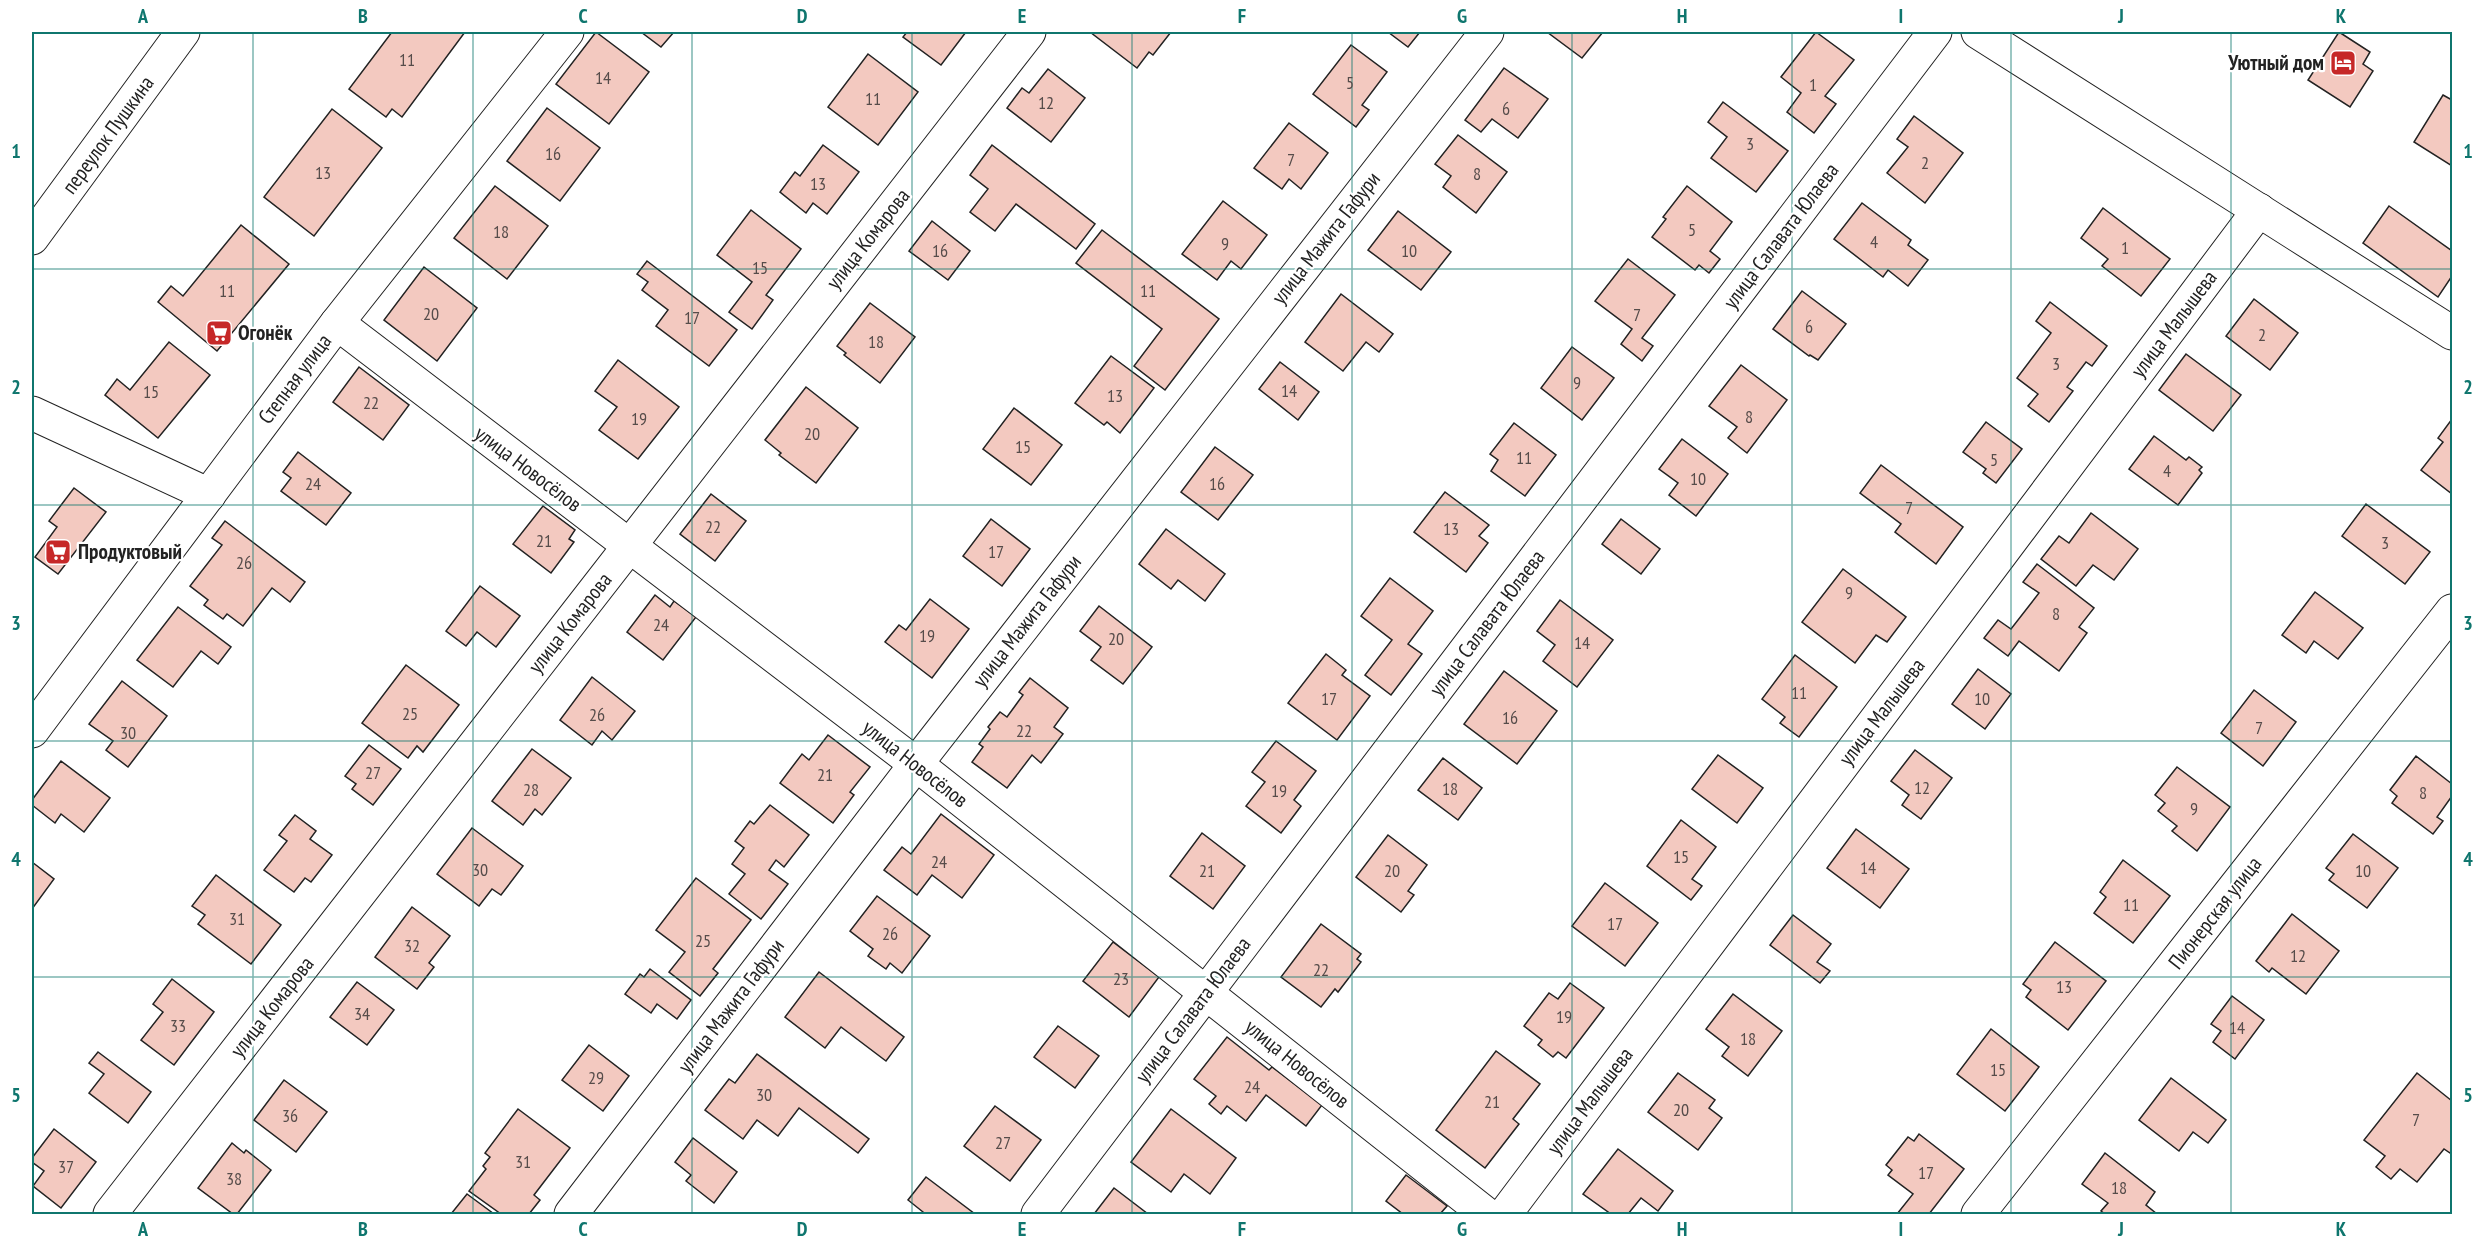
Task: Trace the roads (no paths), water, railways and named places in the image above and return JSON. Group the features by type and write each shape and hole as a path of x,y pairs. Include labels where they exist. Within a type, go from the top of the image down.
{"street":[{"name":"переулок Пушкина","path":"32,238 183,32"},
{"name":"Степная улица","path":"32,731 337,323 567,32"},
{"name":"улица Комарова","path":"110,1215 1029,32"},
{"name":"улица Мажита Гафури","path":"571,1215 916,764 1487,32"},
{"name":"улица Салавата Юлаева","path":"1038,1215 1935,32"},
{"path":"1978,32 2452,333"},
{"name":"улица Малышева","path":"1505,1215 2259,210"},
{"name":"улица Новосёлов","path":"337,323 916,764 1207,992 1485,1215"},
{"path":"32,413 208,495"},
{"name":"Пионерская улица","path":"1978,1215 2452,611"}],"place":[{"name":"Уютный дом","path":"2343,63"},
{"name":"Огонёк","path":"219,333"},
{"name":"Продуктовый","path":"58,552"}]}
